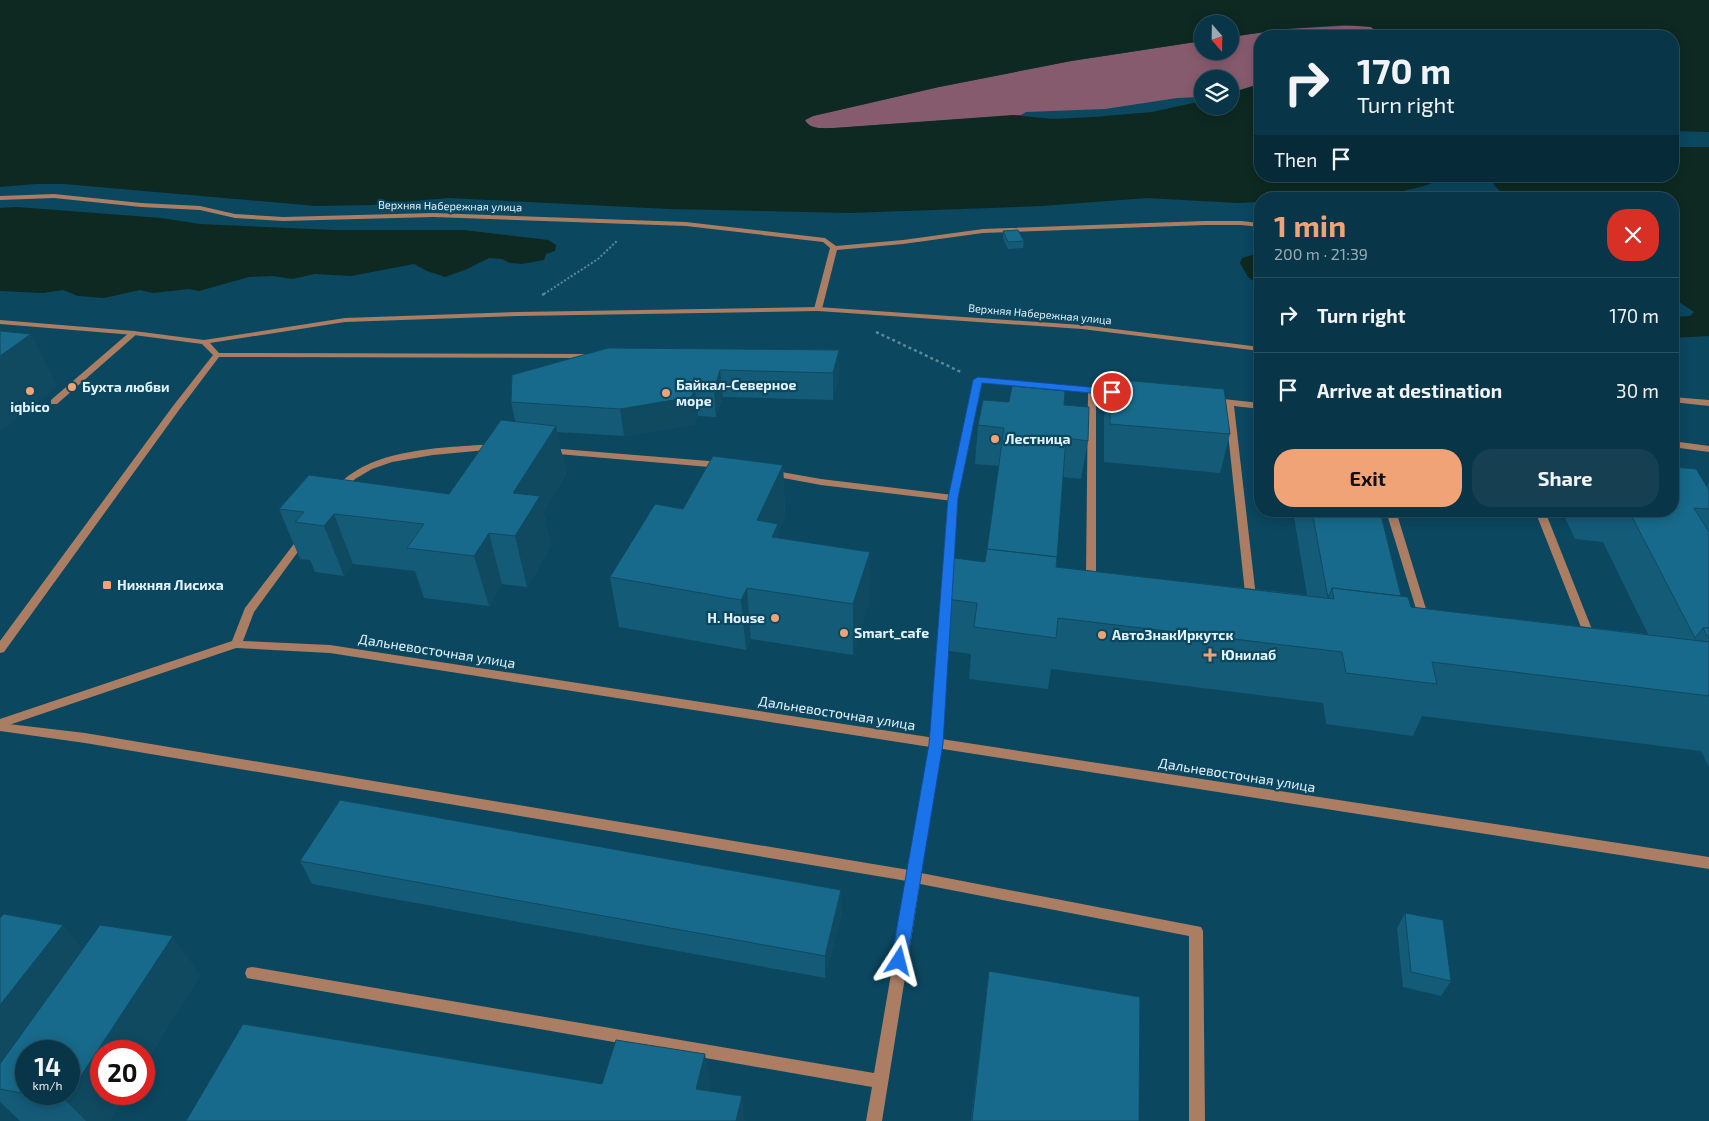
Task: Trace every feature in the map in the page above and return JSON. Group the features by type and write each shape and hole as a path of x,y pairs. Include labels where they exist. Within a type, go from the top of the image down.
{"street":[{"name":"Верхняя Набережная улица","path":"0,198 54,196 200,208 235,216 283,219 433,215 686,224 824,240 834,248"},
{"path":"818,310 834,248 992,231 1205,223 1254,224"},
{"name":"Верхняя Набережная улица","path":"0,322 134,333 204,342 345,320 518,314 818,310 1082,327 1254,348"},
{"path":"54,402 134,333"},
{"path":"204,342 217,355 601,356"},
{"path":"0,649 176,408 217,355"},
{"path":"874,1121 912,877 936,744 953,498 978,380 1131,394"},
{"path":"1092,390 1091,577 1110,580"},
{"path":"1200,400 1254,405"},
{"path":"1679,400 1709,403"},
{"path":"1230,403 1251,597 1234,595"},
{"path":"1679,445 1709,449"},
{"path":"334,498 345,482 370,467 406,456 500,447"},
{"path":"539,450 734,466"},
{"path":"763,471 820,482 953,498"},
{"path":"1394,517 1422,612 1442,615"},
{"path":"1542,517 1588,632 1569,630"},
{"path":"236,644 249,611 311,528"},
{"name":"Дальневосточная улица","path":"0,725 236,644 330,649 1709,863"},
{"path":"0,725 912,877 1196,931 1197,1121"},
{"path":"252,973 880,1081"}],"path":[{"path":"518,314 545,293 598,259 636,222"}],"shaded area":[{"path":"0,0 1709,0 1709,132 1679,131 1679,30 1375,30 1371,27 1343,25 1254,30 1254,34 1239,36 1239,15 1194,15 1194,42 1071,61 939,87 813,116 805,120 814,127 834,128 1013,115 1052,119 1152,112 1194,103 1194,115 1239,115 1239,90 1254,86 1254,182 1434,182 1394,192 1254,192 1254,202 1147,198 1042,206 850,213 669,209 448,198 372,205 316,206 64,184 0,187"},
{"path":"1361,25 1371,27 1375,30 1278,30"},
{"path":"1254,34 1254,86 1239,90 1239,70 1194,70 1194,97 1177,98 1105,109 1026,112 1021,115 826,128 810,126 805,120 813,116 939,87 1071,61 1194,42 1194,60 1239,60 1239,36"},
{"path":"1679,147 1709,147 1709,336 1679,338 1679,317 1690,316 1694,312 1679,302 1679,192 1501,192 1493,182 1679,182"},
{"path":"17,207 161,218 200,224 334,230 464,230 548,240 556,245 555,251 546,254 544,260 522,264 489,258 445,277 414,264 351,276 315,274 292,279 273,276 249,277 199,291 189,289 153,293 140,290 104,298 78,296 63,290 43,293 0,291 0,208"},
{"path":"1254,255 1254,282 1248,277 1240,263 1242,258"}],"building":[{"path":"1018,230 1024,241 1008,242 1003,231"},
{"path":"0,331 31,334 0,356"},
{"path":"608,348 839,350 833,373 720,370 714,390 695,389 691,397 620,409 511,402 512,375"},
{"path":"1110,379 1224,389 1230,434 1110,424"},
{"path":"1012,386 1065,391 1064,405 1089,407 1088,441 1066,438 1057,557 987,549 1004,428 978,425 983,400 1009,402"},
{"path":"501,420 556,426 513,493 540,496 515,536 489,533 474,556 407,548 424,524 334,514 324,526 295,522 304,512 279,509 309,475 449,494"},
{"path":"713,456 783,465 757,520 778,524 772,537 870,552 853,604 747,588 741,600 610,577 655,504 683,509"},
{"path":"1679,468 1696,469 1709,490 1709,509 1694,508 1709,532 1709,628 1703,628 1695,638 1632,517 1679,517"},
{"path":"1313,517 1381,517 1401,596 1332,588 1328,598"},
{"path":"987,549 1057,557 1056,567 1334,599 1332,588 1408,597 1411,607 1709,642 1709,696 1432,662 1437,684 1346,673 1342,652 1058,618 1056,638 974,627 977,603 946,599 954,558 985,562"},
{"path":"1703,628 1709,628 1709,639"},
{"path":"340,800 841,890 825,956 300,861"},
{"path":"1405,913 1443,920 1451,981 1411,972"},
{"path":"4,914 63,925 0,1005 0,918"},
{"path":"100,925 173,936 105,1040 90,1040 90,1062 80,1077 80,1040 17,1040"},
{"path":"989,971 1140,997 1139,1121 972,1121"},
{"path":"243,1024 602,1084 616,1040 705,1054 696,1089 742,1096 736,1121 186,1121"},
{"path":"15,1043 15,1092 0,1089 0,1064"}],"place":[{"name":"Бухта любви","path":"72,387"},
{"name":"iqbico","path":"30,391"},
{"name":"Байкал-Северное море","path":"666,393"},
{"name":"Лестница","path":"995,439"},
{"name":"Нижняя Лисиха","path":"107,585"},
{"name":"H. House","path":"775,618"},
{"name":"Smart_cafe","path":"844,633"},
{"name":"АвтоЗнакИркутск","path":"1102,635"},
{"name":"Юнилаб","path":"1210,655"}],"route":[{"path":"899,961 936,744 953,498 978,380 1112,392"}]}
